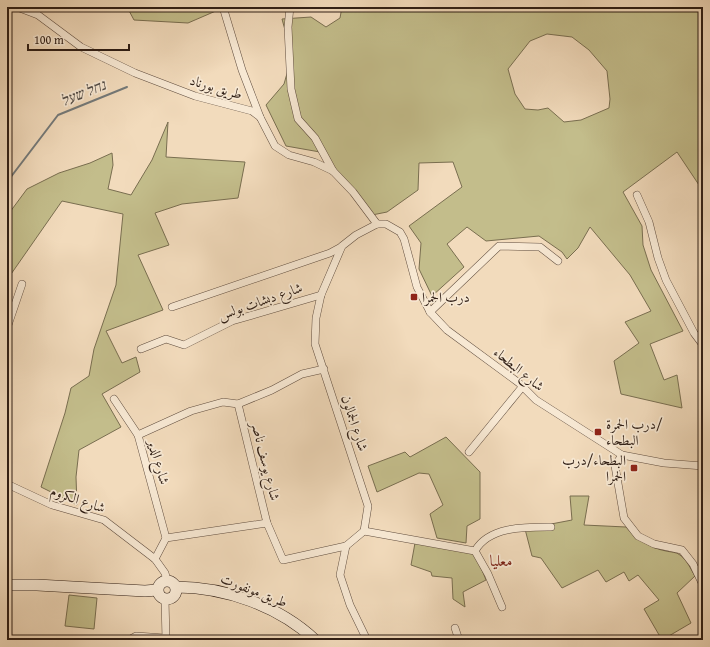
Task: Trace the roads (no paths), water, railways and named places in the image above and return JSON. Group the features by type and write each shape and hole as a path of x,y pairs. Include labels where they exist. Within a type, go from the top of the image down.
{"main road":[{"path":"167,580 172,582 176,588 173,596 165,599 160,596 157,590 161,582 167,580"},
{"path":"7,585 37,585 145,591 157,590"},
{"name":"طريق مونفورت","path":"176,588 202,587 226,593 286,617 315,640"}],"street":[{"name":"طريق بورناد","path":"17,7 38,15 81,47 135,73 195,96 252,111 260,117"},
{"path":"223,7 239,62 260,117 275,146 290,155 314,162 333,171"},
{"path":"290,7 288,27 291,89 298,118 314,138 333,171 353,192 377,224"},
{"path":"637,195 649,222 658,258 666,280 694,333 703,345"},
{"name":"شارع الجمالون","path":"364,532 368,506 315,344 316,318 321,295 342,246 356,235 377,224"},
{"name":"شارع البطحاء","path":"377,224 391,226 404,239 416,287 430,312 447,330 523,386 536,400 622,455 664,464 703,466"},
{"path":"172,307 330,253 342,246"},
{"path":"430,312 499,246 540,247 558,261"},
{"path":"7,328 22,284"},
{"name":"شارع دبشات بولس","path":"141,349 166,339 184,345 232,321 321,295"},
{"path":"138,435 191,411 223,402 238,404 272,390 302,374 324,369"},
{"path":"469,452 523,386"},
{"name":"شارع الدير","path":"114,399 138,435 166,538"},
{"name":"شارع يوسف ناصر","path":"238,404 268,523 283,560 346,546"},
{"path":"7,428 7,461"},
{"path":"622,455 615,466 624,518 638,536 654,544 682,550 693,564 703,585"},
{"name":"شارع الكروم","path":"7,484 52,505 104,520 155,559 165,573 167,580"},
{"path":"155,559 166,538 268,523"},
{"path":"475,551 478,546 500,531 515,528 551,527"},
{"path":"367,640 350,605 340,575 346,546 364,532 475,551"},
{"path":"475,551 488,574 502,607"},
{"path":"129,640 136,636 166,639 165,599"},
{"path":"455,628 459,640"}],"waterway":[{"name":"נחל שעל","path":"7,182 58,115 127,87"}],"place":[{"name":"درب الحمرا","path":"414,297"},
{"name":"درب الحمرة/ البطحاء","path":"598,432"},
{"name":"البطحاء/درب الحمرا","path":"634,468"}],"district":[{"name":"معليا","path":"501,560"}]}
